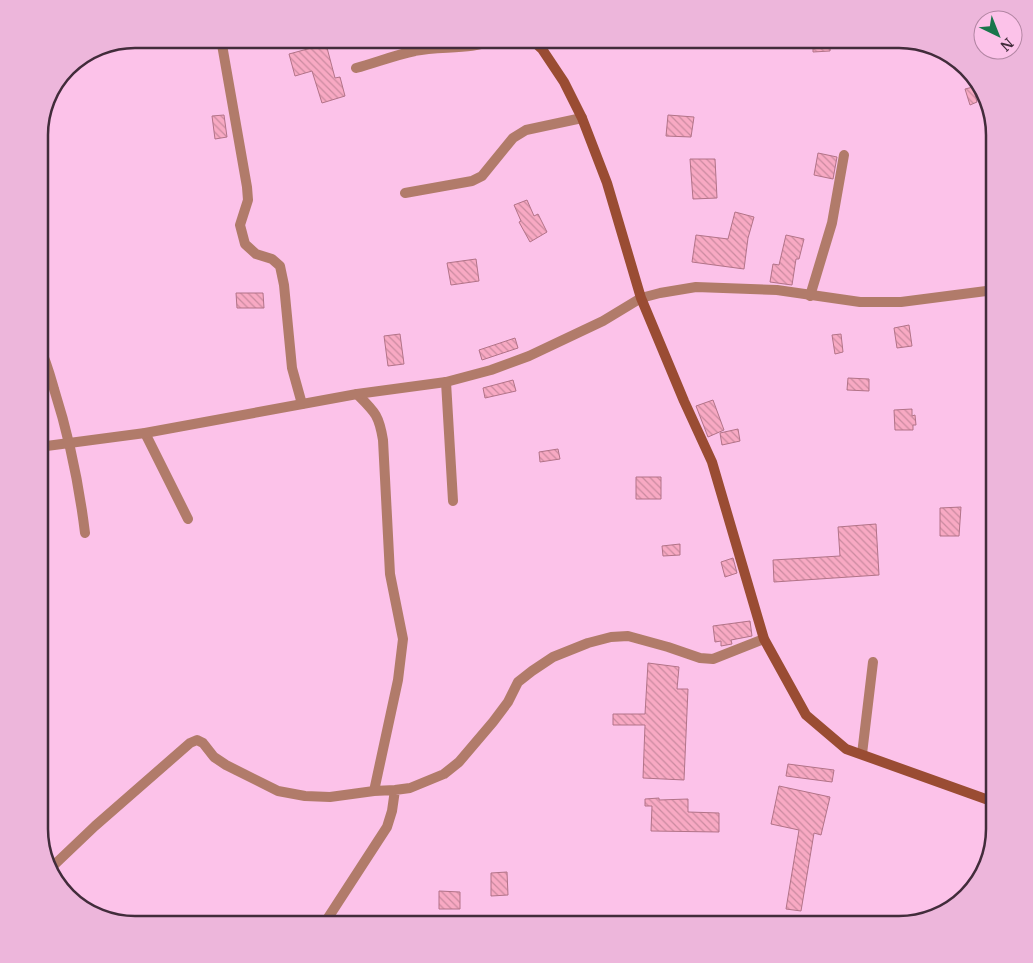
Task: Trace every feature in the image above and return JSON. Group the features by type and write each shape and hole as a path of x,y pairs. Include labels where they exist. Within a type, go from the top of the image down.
{"main road":[{"path":"541,48 564,82 582,118 608,183 641,298 712,462 764,639 806,715 846,749 986,799"}],"street":[{"path":"224,48 247,187 248,200 240,225 245,244 256,254 272,259 280,266 284,285 292,368 302,404"},
{"path":"356,68 415,51 442,48"},
{"path":"405,192 477,179 489,169 513,138 526,130 582,118"},
{"path":"810,296 832,223 844,155"},
{"path":"48,446 145,433 357,394 446,382 491,370 529,356 603,321 641,298 696,287 777,290 860,302 901,302 985,291"},
{"path":"48,372 70,443 85,533"},
{"path":"446,382 453,501"},
{"path":"357,394 375,412 380,422 383,440 390,574 403,639 398,680 374,791"},
{"path":"145,433 188,519"},
{"path":"55,864 95,826 190,743 197,740 203,743 214,757 226,765 278,791 305,796 330,797 395,790 425,783 444,774 459,762 476,744 508,702 518,682 532,670 553,657 588,642 611,637 628,636 700,658 713,658 764,639"},
{"path":"862,754 873,662"},
{"path":"329,916 387,827 392,811 395,790"}],"building":[{"path":"311,48 327,48 335,78 340,77 345,96 322,103 312,71 295,76 289,54"},
{"path":"813,48 830,48 830,51 813,52"},
{"path":"972,87 977,102 970,105 965,89"},
{"path":"224,115 227,137 215,139 212,116"},
{"path":"668,115 694,117 691,137 666,136"},
{"path":"818,153 837,157 833,179 814,175"},
{"path":"690,159 715,159 717,198 693,199"},
{"path":"527,200 534,216 538,214 547,232 530,242 519,222 521,221 514,205"},
{"path":"735,212 754,217 748,238 744,269 692,262 696,235 728,239"},
{"path":"786,235 804,239 799,259 796,259 792,285 770,282 773,264 779,265"},
{"path":"476,259 479,281 451,285 447,263"},
{"path":"236,293 263,293 264,308 237,308"},
{"path":"909,325 912,346 897,348 894,328"},
{"path":"400,334 404,364 388,366 384,336"},
{"path":"841,334 843,352 835,354 832,335"},
{"path":"515,338 518,348 482,360 479,350"},
{"path":"848,378 869,379 869,391 847,390"},
{"path":"513,380 516,391 485,398 483,388"},
{"path":"713,400 724,430 708,437 696,406"},
{"path":"912,409 912,416 915,415 916,425 913,425 913,430 895,430 894,410"},
{"path":"738,429 740,441 722,445 720,433"},
{"path":"558,449 560,459 540,462 539,452"},
{"path":"636,477 661,477 661,499 636,499"},
{"path":"961,507 959,536 940,536 940,508"},
{"path":"876,524 879,575 774,582 773,560 840,556 838,527"},
{"path":"680,544 680,555 663,556 662,546"},
{"path":"733,558 737,573 725,577 721,562"},
{"path":"750,621 752,636 731,640 732,644 721,646 721,641 715,642 713,626"},
{"path":"648,663 679,667 677,689 688,689 684,780 643,778 645,725 613,725 613,714 645,714"},
{"path":"788,764 834,770 832,782 786,776"},
{"path":"779,786 830,797 821,835 814,833 801,911 786,909 799,830 771,824"},
{"path":"659,798 659,800 688,799 688,812 719,813 719,832 651,831 652,806 645,806 645,799"},
{"path":"507,872 508,895 491,896 491,873"},
{"path":"439,891 460,892 460,909 439,909"}]}
